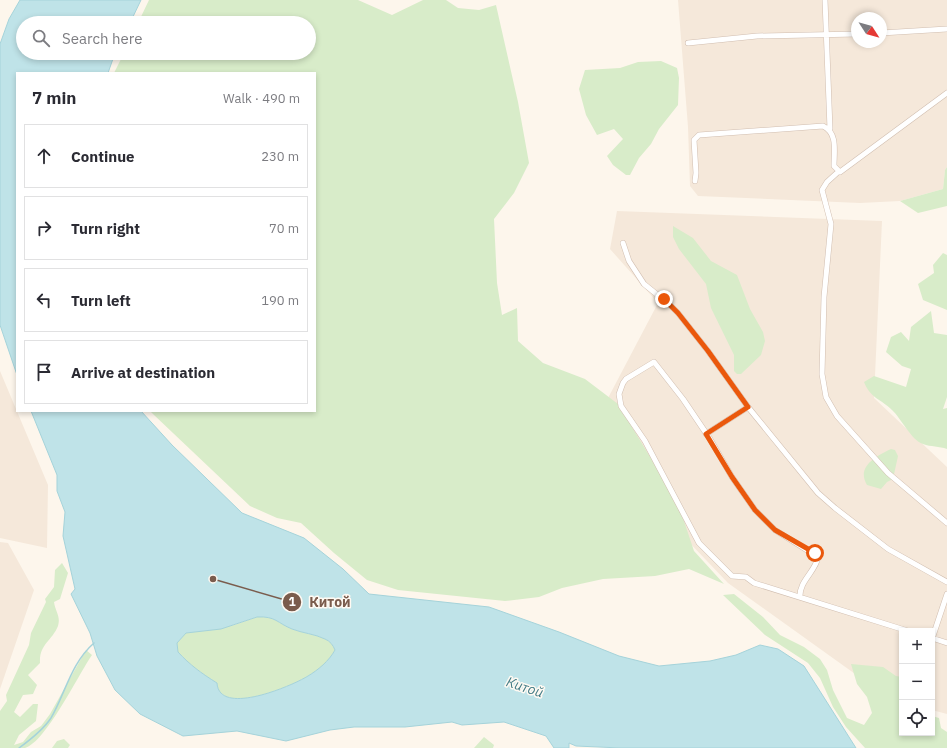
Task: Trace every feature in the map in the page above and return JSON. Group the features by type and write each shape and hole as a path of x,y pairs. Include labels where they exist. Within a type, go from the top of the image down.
{"street":[{"path":"825,0 830,129 834,135 834,166 838,172"},
{"path":"887,33 947,29"},
{"path":"688,42 757,36 851,34"},
{"path":"947,93 844,171 838,172 826,182 822,190 831,224 824,297 822,374 826,397 837,416 884,469 947,523"},
{"path":"694,181 696,173 694,140 699,135 823,126 830,129"},
{"path":"623,243 629,261 644,284 667,302 678,313 708,351 748,407 818,493 832,506 888,549 947,582"},
{"path":"800,597 802,586 816,565 818,557 775,530 759,514 736,483 683,399 654,362 626,379 622,383 619,394 621,406 645,441 683,510 691,529 706,552 732,576 746,577 754,583 899,628"},
{"path":"706,434 748,407"},
{"path":"935,629 947,594"},
{"path":"935,639 947,643"}],"shaded area":[{"path":"678,0 947,0 947,167 945,170 943,189 900,201 860,203 698,196 690,186 688,127"},
{"path":"617,211 882,221 874,398 947,467 947,714 935,711 935,628 899,628 899,701 890,699 728,583 685,538 607,400 658,303 610,249"},
{"path":"0,371 48,485 47,548 0,538"},
{"path":"0,542 8,543 34,590 0,689"}],"green space":[{"path":"149,0 358,0 392,15 423,0 446,0 458,8 479,10 496,5 518,102 529,163 514,193 494,219 497,283 502,315 517,308 518,341 543,363 585,379 618,404 678,503 694,551 724,584 689,569 655,576 603,579 562,588 539,597 505,601 398,590 367,580 301,523 277,518 250,506 151,412 316,412 316,72 114,72 120,60 316,60 316,16 141,16"},
{"path":"661,61 677,68 679,78 678,105 659,129 651,144 639,158 630,175 626,175 613,165 607,156 623,139 614,129 597,135 586,115 579,89 585,70 620,68 638,62"},
{"path":"947,167 947,206 918,213 900,201 943,189 945,170"},
{"path":"673,226 693,238 711,261 737,275 750,309 763,332 765,341 761,355 741,374 737,374 734,371 734,355 711,308 706,284 679,249 673,237"},
{"path":"943,253 947,255 947,310 923,300 918,284 934,273 933,265"},
{"path":"931,311 934,333 947,335 947,397 943,409 947,408 947,449 923,444 914,438 892,410 869,392 864,382 874,376 906,387 911,369 902,366 886,352 891,337 901,332 909,341 911,327"},
{"path":"891,449 895,450 898,456 893,479 887,482 881,489 867,485 864,479 864,473 869,463 879,455"},
{"path":"62,563 68,573 60,599 54,602 59,622 58,626 42,651 40,663 28,675 37,685 33,694 23,695 14,712 20,717 33,704 38,704 36,721 19,735 14,745 23,742 31,732 41,726 50,714 86,650 92,655 61,707 42,734 33,743 25,748 0,748 0,711 7,701 6,695 29,645 31,633 46,602 45,599 54,587 55,570"},
{"path":"734,594 763,617 780,635 804,647 820,659 827,670 833,690 847,718 864,725 872,713 867,697 857,684 851,664 883,667 899,676 899,736 935,736 935,717 939,718 941,728 947,732 947,748 865,748 846,727 833,707 820,678 808,663 765,635 723,595"},
{"path":"257,617 272,619 292,629 321,637 330,642 335,650 330,658 320,668 300,681 273,692 242,698 230,698 221,693 217,683 196,669 178,652 177,643 186,633 234,625"},
{"path":"484,737 494,745 493,748 474,748"},
{"path":"64,739 70,745 68,748 52,748 57,741"}],"water":[{"path":"20,0 141,0 133,16 16,16 16,60 113,60 108,72 16,72 16,372 0,325 0,44 9,19"},
{"name":"Китой","path":"31,412 142,412 172,445 242,513 304,538 343,569 369,594 489,607 559,632 619,656 659,666 710,661 736,655 760,645 778,649 804,666 856,748 621,748 576,746 569,743 569,748 554,748 546,736 504,722 462,725 452,722 405,727 354,727 330,730 286,741 237,731 183,736 140,714 115,690 97,656 90,633 71,594 75,589 63,536 65,512 57,491 57,475","holes":["257,617 268,618 300,632 325,639 331,643 335,650 330,658 319,668 300,681 273,692 242,698 230,698 221,693 217,683 196,669 178,652 177,643 186,633 221,629"]}],"waterway":[{"path":"19,748 40,731 51,718 74,669 86,651 94,643"}],"place":[{"name":"Китой","path":"213,579"}],"route":[{"path":"664,299 678,313 708,351 748,407 706,434 732,477 755,510 775,530 815,553"}]}
